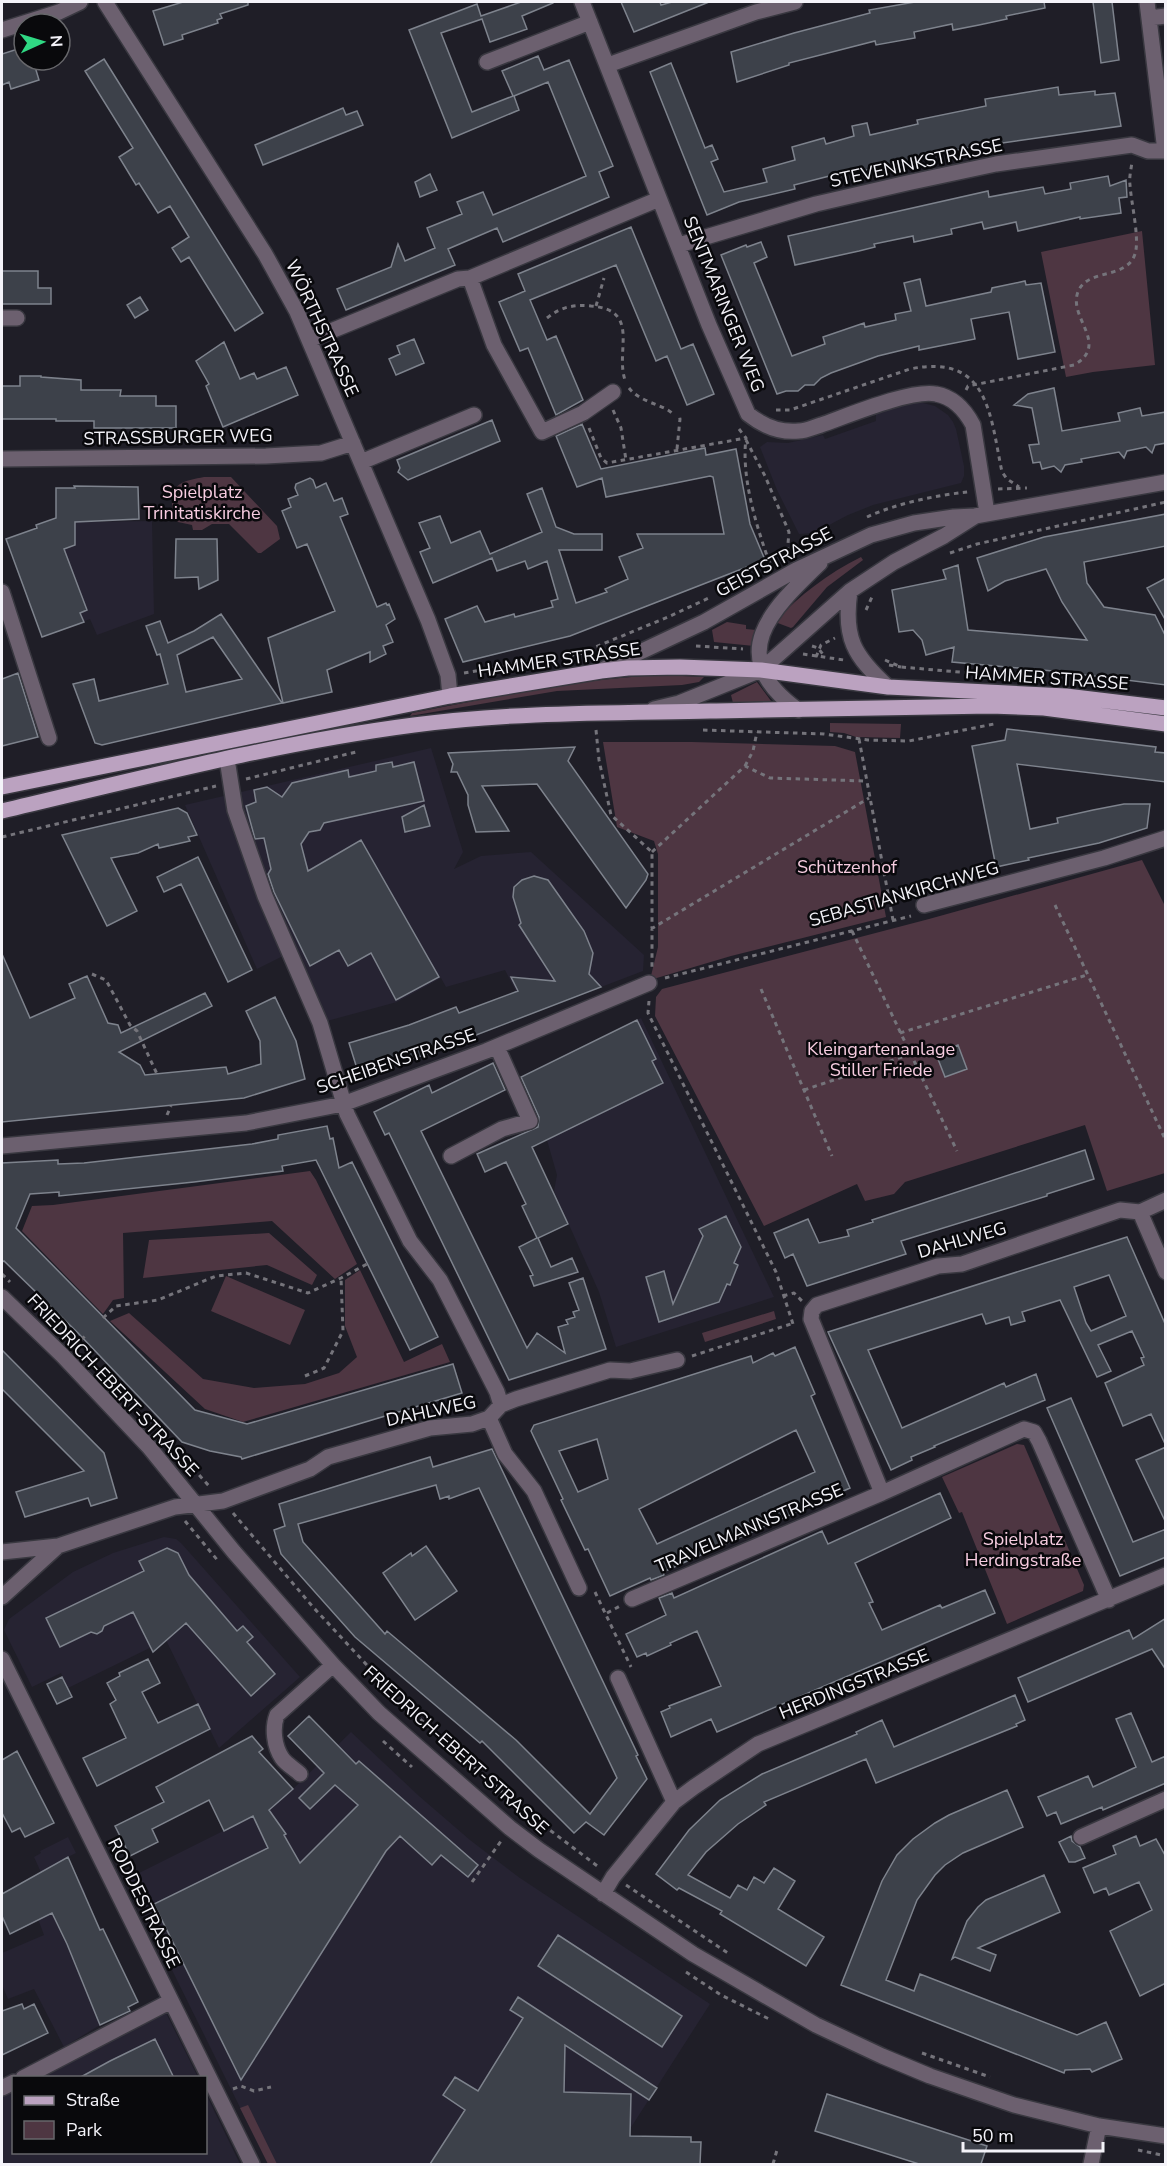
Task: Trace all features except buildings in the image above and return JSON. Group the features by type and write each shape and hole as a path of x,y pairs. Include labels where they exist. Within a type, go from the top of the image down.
{"main road":[{"name":"HAMMER STRASSE","path":"2,787 450,696 601,670 655,666 761,670 888,687 1066,696 1166,708"},
{"name":"HAMMER STRASSE","path":"2,811 227,759 348,734 417,725 523,716 1017,706 1166,724"}],"street":[{"path":"2,30 59,12 80,2"},
{"name":"WÖRTHSTRASSE","path":"105,2 265,254 309,339 428,620 448,675 450,696"},
{"name":"SENTMARINGER WEG","path":"582,2 740,397 748,414 755,419"},
{"path":"608,65 756,12 795,2"},
{"path":"1147,2 1165,151"},
{"path":"1149,18 1166,16"},
{"path":"487,62 590,22"},
{"name":"STEVENINKSTRASSE","path":"678,245 816,204 996,164 1132,145 1148,151 1165,151"},
{"path":"309,339 458,279 470,278 659,199"},
{"path":"470,278 494,345 542,432 583,413 610,394"},
{"path":"755,419 775,429 800,431 884,403 926,393 948,398 967,414 973,425 981,514"},
{"path":"361,462 474,415"},
{"name":"STRASSBURGER WEG","path":"2,459 288,455 321,453 353,443"},
{"name":"GEISTSTRASSE","path":"601,670 704,622 767,584 870,535 897,526 1166,482"},
{"name":"GEISTSTRASSE","path":"645,712 679,703 761,670 850,591 894,562 981,514"},
{"path":"798,710 777,692 761,670 760,650 763,632 770,616 829,554"},
{"path":"850,591 847,624 853,647 863,662 888,687"},
{"path":"2,592 49,738"},
{"path":"227,759 235,810 265,896 320,1023 344,1104 410,1241 440,1280 497,1392 501,1405"},
{"name":"SEBASTIANKIRCHWEG","path":"924,905 1104,858 1166,838"},
{"name":"SCHEIBENSTRASSE","path":"2,1146 246,1123 344,1104 497,1047 653,981"},
{"path":"451,1156 502,1129 530,1121 497,1047"},
{"name":"DAHLWEG","path":"812,1324 812,1311 817,1305 825,1302 938,1266 962,1264 1120,1210 1140,1212 1166,1200"},
{"path":"1140,1212 1166,1272"},
{"name":"FRIEDRICH-EBERT-STRASSE","path":"2,1297 63,1356 149,1447 234,1552 333,1665 379,1713 510,1828 693,1954 841,2037 882,2056 1014,2105 1099,2126 1166,2136"},
{"path":"812,1324 882,1493"},
{"name":"DAHLWEG","path":"2,1552 58,1546 174,1507 224,1501 310,1469 328,1457 430,1428 472,1424 489,1418 501,1405 516,1398 610,1370 630,1371 676,1360"},
{"path":"489,1418 505,1454 534,1491 579,1588"},
{"name":"TRAVELMANNSTRASSE","path":"632,1599 882,1493 1017,1431 1030,1430 1039,1441 1109,1600"},
{"name":"DAHLWEG","path":"2,1597 58,1546"},
{"name":"HERDINGSTRASSE","path":"603,1894 614,1877 675,1803 694,1787 758,1744 1166,1575"},
{"name":"RODDESTRASSE","path":"2,1659 252,2164"},
{"path":"300,1774 282,1758 275,1738 274,1724 277,1715 333,1665"},
{"path":"618,1678 675,1803"},
{"path":"1081,1838 1166,1799"},
{"path":"27,2076 171,2001"},
{"path":"1091,2164 1099,2126"}],"path":[{"path":"957,404 968,386 1074,365 1084,357 1089,343 1076,304 1078,291 1086,281 1129,264 1135,252 1130,181 1132,145"},
{"path":"596,306 604,278"},
{"path":"547,318 555,311 578,305 596,306 614,313 622,323 624,336 622,370 630,390 640,399 668,409 674,416"},
{"path":"774,409 790,410 880,378 927,366 954,370 975,384 986,400 1002,472 1019,487"},
{"path":"610,394 621,428 626,460"},
{"path":"583,413 601,458 607,463 746,438"},
{"path":"677,450 680,419 678,414"},
{"path":"755,419 746,438 744,456 758,530 771,567"},
{"path":"746,438 789,532 787,557"},
{"path":"946,555 977,544 1166,502"},
{"path":"864,618 868,604 877,591"},
{"path":"584,652 696,603"},
{"path":"689,646 760,650"},
{"path":"448,675 605,650"},
{"path":"781,653 825,658"},
{"path":"883,658 901,667 977,674"},
{"path":"701,730 841,735 859,739 909,741 998,723"},
{"path":"605,728 596,728 599,760 611,815 652,852"},
{"path":"757,732 756,743 745,766 652,852 653,981 648,1013 776,1272 792,1324"},
{"path":"859,739 893,920"},
{"path":"2,837 364,750"},
{"path":"745,766 770,777 866,781"},
{"path":"651,929 869,798"},
{"name":"SEBASTIANKIRCHWEG","path":"653,981 911,916 924,905"},
{"path":"1055,905 1166,1141"},
{"path":"852,931 957,1151"},
{"path":"92,974 106,980 130,1025 136,1031 157,1074"},
{"path":"900,1033 1087,975"},
{"path":"761,989 832,1156"},
{"path":"804,1090 910,1054"},
{"path":"103,1318 116,1306 158,1300 216,1276 246,1273 308,1293 368,1264"},
{"path":"2,1274 17,1288"},
{"path":"305,1376 324,1368 343,1331 341,1278"},
{"path":"676,1360 792,1324 812,1324"},
{"path":"68,1338 75,1346"},
{"path":"156,1428 224,1501 313,1607 404,1705 518,1806 614,1877 729,1953"},
{"path":"174,1507 221,1565"},
{"path":"579,1588 590,1583 633,1672 618,1678"},
{"path":"378,1737 412,1767"},
{"path":"472,1882 502,1839 509,1845"},
{"path":"683,1969 721,1995 773,2021"},
{"path":"915,2050 992,2078"},
{"path":"218,2095 241,2086 254,2091 271,2087"},
{"path":"1131,2149 1166,2156"},
{"path":"773,2164 777,2150"}],"shaded area":[{"path":"919,402 935,406 948,415 953,422 964,466 961,483 873,505 814,533 799,534 777,490 760,447 767,442 788,443 823,435 825,439 876,421 876,413"},
{"path":"152,521 154,614 97,635 90,619 42,637 24,589 73,572 67,557 58,551 74,545 75,522"},
{"path":"431,748 463,852 454,869 481,856 531,852 644,955 643,971 528,1015 505,970 446,987 441,978 397,1002 327,1021 283,956 257,969 185,805"},
{"path":"641,1018 774,1297 616,1347 599,1292 554,1191 557,1175 547,1140 517,1080"},
{"path":"164,1537 176,1539 181,1543 300,1677 219,1748 166,1640 68,1688 61,1673 32,1687 4,1630 9,1619 73,1572 113,1553"},
{"path":"351,1732 419,1796 470,1840 520,1878 710,2004 630,2129 630,2164 268,2164 127,1879 251,1817 256,1821 293,1789"},
{"path":"68,1837 76,1853 68,1857 85,1892 87,1904 98,1926 103,1929 138,2002 128,2007 130,2011 100,2025 64,2047 34,1989 8,1999 2,1985 2,1953 44,1935 38,1919 58,1910 34,1857 41,1853 40,1851"},
{"path":"166,2013 198,2076 40,2076"},
{"path":"12,2090 12,2154 207,2154 207,2096 240,2164 2,2164 2,2095"}],"green space":[{"path":"1142,231 1155,365 1066,377 1041,252"},
{"name":"Spielplatz Trinitatiskirche","path":"204,477 231,477 277,526 280,539 258,553 229,524 212,524 202,530 193,530 192,525 178,522 172,509 174,491 180,484"},
{"path":"861,557 863,560 827,587 793,627 775,622 815,585"},
{"path":"727,622 746,625 746,629 756,630 754,646 714,642 712,630"},
{"path":"660,675 704,677 699,682 682,685 557,691 410,716 412,713 535,690"},
{"path":"757,682 771,701 733,703 731,695"},
{"path":"830,723 901,724 900,738 856,737 830,732"},
{"name":"Schützenhof","path":"603,742 835,746 855,752 886,917 731,956 650,980 658,947 658,854 654,841 617,827"},
{"name":"Kleingartenanlage Stiller Friede","path":"1142,860 1165,906 1165,1173 1107,1191 1085,1125 905,1182 894,1194 865,1201 857,1184 764,1226 655,1016 656,997 662,989"},
{"path":"310,1171 357,1264 335,1279 272,1221 123,1233 124,1298 113,1300 103,1314 22,1231 32,1206"},
{"path":"269,1233 317,1275 312,1285 267,1265 143,1278 149,1240"},
{"path":"360,1270 404,1362 442,1344 450,1362 243,1422 205,1409 110,1321 129,1313 203,1379 254,1388 305,1384 339,1373 357,1357 345,1326 345,1280"},
{"path":"226,1276 305,1310 290,1345 211,1311"},
{"path":"774,1311 776,1319 705,1342 702,1333"},
{"name":"Spielplatz Herdingstraße","path":"1017,1444 1024,1445 1084,1585 1083,1591 1007,1624 962,1512 959,1513 942,1477"},
{"path":"248,2105 277,2164 268,2164 240,2108"}]}
